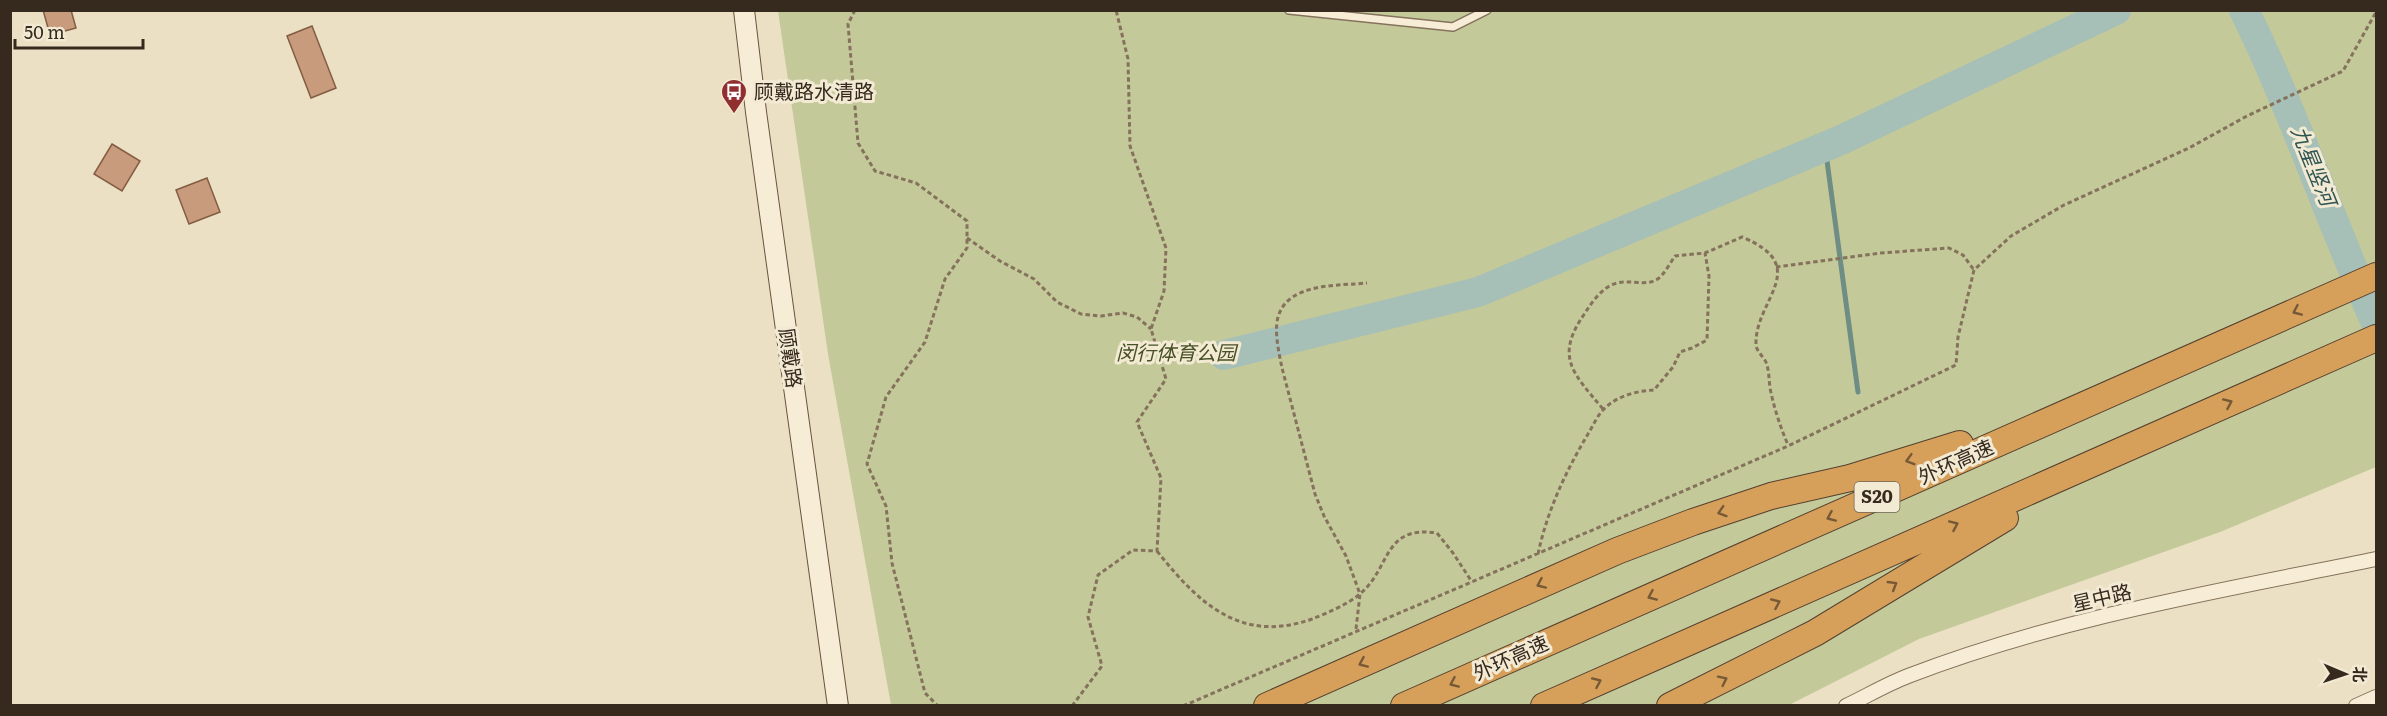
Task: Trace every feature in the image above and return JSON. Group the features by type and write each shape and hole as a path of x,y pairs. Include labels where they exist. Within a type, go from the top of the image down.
{"highway":[{"name":"外环高速","path":"1404,705 2365,282"},
{"path":"1544,705 2375,338"},
{"path":"1267,705 1617,551 1693,522 1771,496 1850,478 1928,455 2022,424 2163,371"},
{"path":"1670,705 1751,667 1815,633 1966,540 2050,493 2185,423"}],"main road":[{"name":"顾戴路","path":"744,10 837,705"}],"street":[{"name":"星中路","path":"1846,705 1906,676 1987,649 2081,622 2376,559"},
{"path":"2356,705 2376,697"}],"lane":[{"path":"1290,10 1453,27 1486,10"}],"path":[{"path":"855,10 848,24 858,143 875,171 916,183 967,221 967,249 945,279 925,342 886,397 867,464 886,506 892,564 925,693 938,705"},
{"path":"1116,10 1128,59 1130,146 1166,248 1164,291 1151,329"},
{"path":"1183,705 1788,446 1956,365 1959,337 1974,270 2011,236 2064,205 2189,148 2301,89 2343,71 2376,12"},
{"path":"1603,410 1570,364 1568,343 1592,302 1612,285 1625,281 1650,284 1661,277 1675,256 1705,253 1742,237 1760,244 1771,256 1776,267 1776,286 1762,314 1756,333 1756,349 1767,363 1778,421 1788,446"},
{"path":"967,238 1000,261 1034,279 1057,302 1081,314 1101,316 1123,313 1137,316 1151,329 1166,379 1137,422 1161,478 1157,551 1179,578 1211,606 1233,620 1261,628 1291,626 1322,615 1360,594 1375,577 1388,550 1405,536 1420,531 1437,533 1472,582"},
{"path":"1776,267 1949,248 1963,255 1974,270"},
{"path":"1538,554 1543,530 1555,500 1575,456 1603,410 1635,391 1654,390 1673,367 1680,351 1707,340 1709,276 1705,253"},
{"path":"1356,630 1360,594 1346,556 1324,516 1316,494 1282,368 1277,318 1283,305 1299,293 1320,287 1367,283"},
{"path":"1072,705 1102,666 1088,617 1098,575 1133,550 1157,551"}],"green space":[{"name":"闵行体育公园","path":"778,11 2376,11 2376,467 2220,532 1919,639 1789,705 891,705 828,354"}],"building":[{"path":"43,10 71,10 76,28 50,35"},
{"path":"312,26 336,88 311,98 287,36"},
{"path":"112,144 140,161 122,191 94,174"},
{"path":"207,178 220,212 189,224 176,190"}],"waterway":[{"path":"1224,355 1478,292 1841,140 2116,10"},
{"name":"九星竖河","path":"2244,10 2279,87 2376,323"},
{"path":"1825,146 1858,392"}],"place":[{"name":"顾戴路水清路","path":"734,115"}]}
